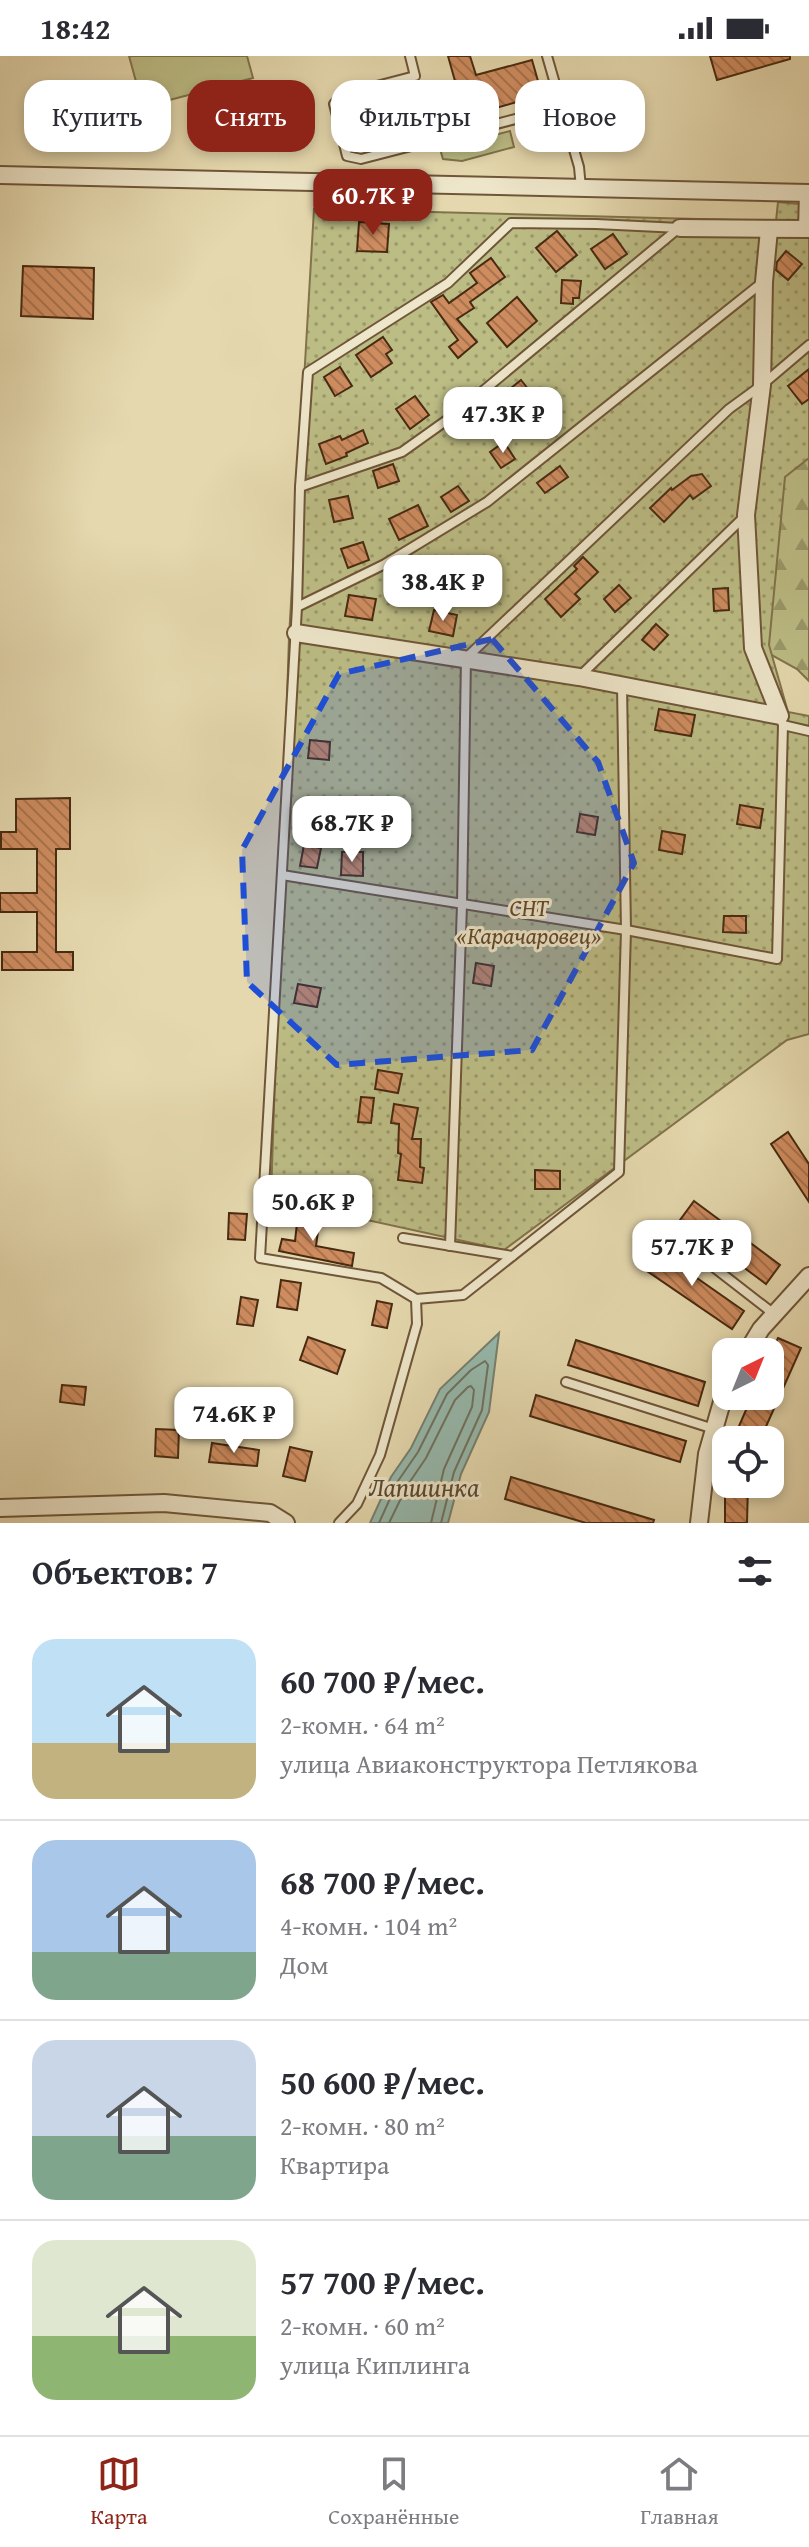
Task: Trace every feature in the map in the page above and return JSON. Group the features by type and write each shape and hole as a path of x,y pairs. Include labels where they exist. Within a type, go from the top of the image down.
{"street":[{"path":"0,175 809,193 808,229 680,228"},
{"path":"769,230 764,282 762,385 746,515 753,648 782,720"},
{"path":"296,633 579,677 782,720"},
{"path":"756,1338 809,1276"},
{"path":"699,1523 712,1436"},
{"path":"0,1508 164,1503 270,1513 286,1523"}],"lane":[{"path":"410,56 415,76 342,95 336,100 334,104 347,156 361,159 515,119"},
{"path":"547,56 554,80"},
{"path":"575,152 581,188"},
{"path":"622,686 626,930 619,1172 463,1295 416,1299 381,1278 260,1258 308,372 448,283 511,223 680,228"},
{"path":"300,487 402,452 454,415 680,228"},
{"path":"297,607 385,564 487,502 764,282"},
{"path":"450,1246 462,905 466,658 729,409 809,345"},
{"path":"579,677 746,515"},
{"path":"282,875 626,930 777,959 782,720 809,731"},
{"path":"403,1238 512,1256"},
{"path":"680,1241 775,1314"},
{"path":"339,1523 357,1504 380,1455 417,1324 416,1299"},
{"path":"566,1382 712,1428"}],"highlighted area":[{"path":"492,639 598,762 634,863 532,1050 337,1065 247,982 242,850 339,674"}],"green space":[{"path":"129,56 247,56 253,78 187,80 187,95 171,100 171,80 136,80"},
{"path":"510,131 514,147 499,151 499,134"},
{"path":"441,152 495,152 462,161 443,159"},
{"name":"СНТ «Карачаровец»","path":"778,202 809,205 809,458 785,477 769,645 788,712 809,716 809,1034 787,1040 504,1250 271,1199 289,637 314,209 776,221"},
{"path":"809,432 809,681 797,669 766,652 778,481"}],"water":[{"name":"Лапшинка","path":"499,1333 489,1412 461,1474 448,1523 370,1523 391,1477 411,1448 440,1389"}],"building":[{"path":"448,56 470,56 476,75 532,60 538,80 515,80 515,103 499,107 499,80 455,80"},
{"path":"710,56 790,56 790,59 717,80"},
{"path":"359,222 389,224 387,252 357,251"},
{"path":"557,231 577,255 556,272 536,248"},
{"path":"613,234 627,254 605,269 591,249"},
{"path":"786,251 802,264 788,280 776,270 777,262"},
{"path":"491,258 505,277 470,302 474,308 457,319 477,342 458,358 449,347 458,340 431,302 443,295 449,303 477,283 470,273"},
{"path":"23,266 94,268 93,319 21,316"},
{"path":"562,280 581,281 579,298 573,298 573,304 561,303"},
{"path":"517,297 537,321 507,347 487,323"},
{"path":"383,337 392,350 386,354 392,363 371,377 356,355"},
{"path":"340,367 352,386 335,396 324,377"},
{"path":"809,369 809,399 802,404 788,386"},
{"path":"521,380 543,408 511,434 490,405"},
{"path":"415,396 429,415 410,429 396,409"},
{"path":"363,430 368,443 326,464 319,444 340,436 342,440"},
{"path":"504,442 515,459 501,468 490,452"},
{"path":"393,464 399,481 378,488 373,471"},
{"path":"560,466 568,477 545,493 537,483"},
{"path":"702,474 711,486 693,499 690,495 664,522 650,508 671,488 691,476"},
{"path":"458,486 469,501 451,512 441,497"},
{"path":"348,496 353,518 334,522 329,500"},
{"path":"418,505 428,526 399,540 389,519"},
{"path":"363,542 369,560 348,568 341,549"},
{"path":"583,557 598,572 575,594 580,599 561,617 545,599 577,569 574,566"},
{"path":"619,585 631,598 615,612 604,599"},
{"path":"728,588 729,610 714,611 713,589"},
{"path":"349,595 376,599 372,620 345,616"},
{"path":"434,610 457,615 453,636 429,631"},
{"path":"656,624 668,635 654,650 642,640"},
{"path":"659,709 695,715 691,736 655,730"},
{"path":"310,740 330,742 329,760 308,758"},
{"path":"70,798 70,849 56,849 56,952 73,952 73,970 2,970 2,952 37,952 37,912 0,912 0,893 37,893 37,849 1,849 1,832 16,832 16,799"},
{"path":"740,805 763,809 760,828 737,824"},
{"path":"580,814 598,817 595,835 577,832"},
{"path":"662,831 685,835 682,854 659,850"},
{"path":"304,845 321,848 317,868 300,866"},
{"path":"342,852 363,852 363,876 341,875"},
{"path":"724,916 746,916 746,933 723,932"},
{"path":"476,963 494,966 491,986 473,983"},
{"path":"298,984 321,988 317,1007 294,1003"},
{"path":"378,1070 402,1074 398,1093 375,1089"},
{"path":"361,1097 374,1098 371,1123 358,1122"},
{"path":"394,1104 418,1108 412,1139 421,1139 422,1183 398,1180 401,1154 398,1153 399,1124 391,1123"},
{"path":"788,1132 809,1164 809,1202 771,1144"},
{"path":"535,1170 560,1171 560,1189 535,1189"},
{"path":"694,1201 780,1265 766,1284 680,1220"},
{"path":"229,1213 247,1214 245,1240 228,1239"},
{"path":"298,1214 320,1216 316,1246 354,1253 352,1266 279,1251 282,1239 295,1241"},
{"path":"654,1248 744,1311 732,1329 641,1267"},
{"path":"281,1280 301,1283 297,1310 277,1307"},
{"path":"241,1297 258,1300 253,1326 237,1324"},
{"path":"377,1301 392,1304 387,1328 372,1325"},
{"path":"308,1337 345,1350 337,1374 300,1360"},
{"path":"576,1340 705,1382 698,1406 568,1365"},
{"path":"784,1341 801,1348 784,1386"},
{"path":"62,1385 86,1387 84,1405 60,1402"},
{"path":"536,1395 686,1441 680,1462 530,1416"},
{"path":"746,1410 773,1410 766,1426 739,1426"},
{"path":"156,1429 179,1430 178,1458 155,1456"},
{"path":"212,1443 259,1450 257,1466 209,1462"},
{"path":"290,1447 312,1452 305,1481 283,1476"},
{"path":"511,1477 654,1520 653,1523 586,1523 505,1499"},
{"path":"725,1498 748,1498 747,1523 725,1523"}]}
